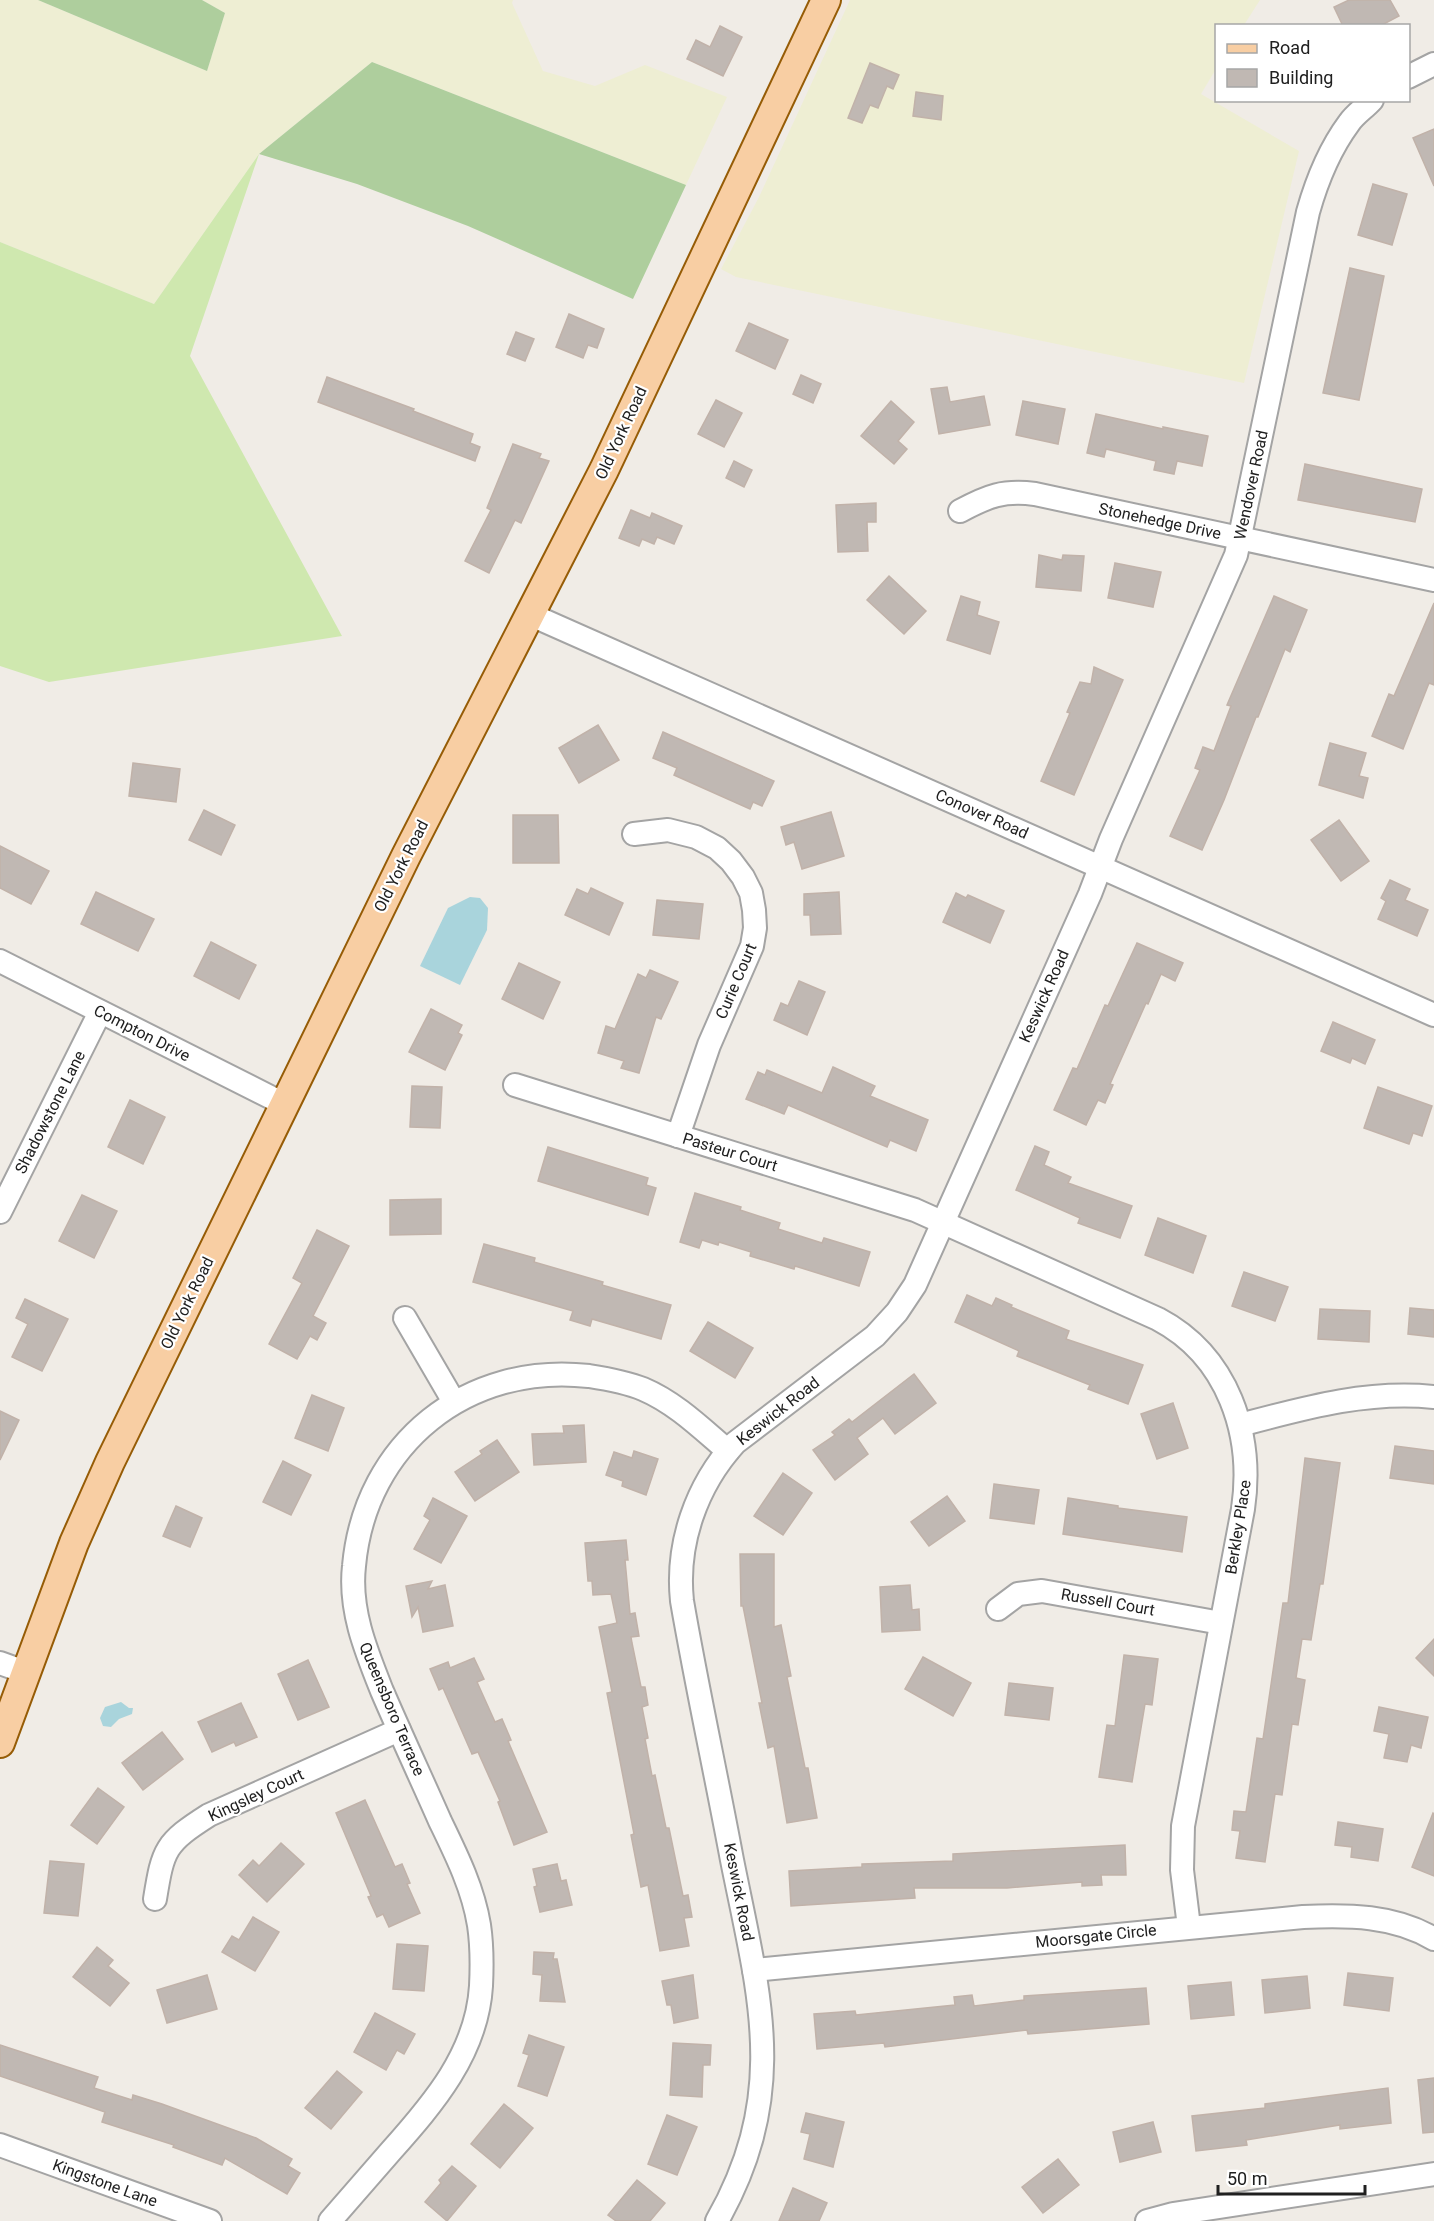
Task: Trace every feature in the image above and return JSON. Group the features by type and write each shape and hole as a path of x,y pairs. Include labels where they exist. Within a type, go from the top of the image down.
{"main road":[{"name":"Old York Road","path":"0,1743 13,1668 101,1482 406,856 604,470 826,0"}],"street":[{"path":"1410,76 1434,64"},
{"name":"Wendover Road","path":"1100,866 1236,555 1308,212 1317,180 1331,150 1350,121 1370,102"},
{"name":"Stonehedge Drive","path":"960,511 988,496 1013,491 1434,580"},
{"name":"Conover Road","path":"529,614 1434,1015"},
{"name":"Curie Court","path":"634,834 668,830 696,837 717,848 743,876 751,893 754,910 755,928 752,946 709,1045 678,1136"},
{"name":"Keswick Road","path":"717,2221 750,2149 758,2113 762,2079 763,2038 754,1970 685,1618 680,1578 685,1540 697,1503 710,1476 728,1451 744,1436 868,1342 886,1326 915,1285 1090,894 1100,866"},
{"name":"Compton Drive","path":"0,961 284,1104"},
{"name":"Shadowstone Lane","path":"0,1212 100,1012"},
{"name":"Pasteur Court","path":"515,1085 896,1204 943,1222"},
{"name":"Berkley Place","path":"943,1222 1173,1327 1186,1337 1211,1365 1229,1396 1240,1425 1244,1442 1246,1490 1181,1840 1189,1927"},
{"path":"405,1318 454,1402"},
{"name":"Queensboro Terrace","path":"330,2221 434,2102 455,2069 466,2045 481,1991 482,1960 479,1925 471,1892 365,1650 357,1620 353,1580 357,1543 370,1501 390,1461 426,1422 454,1402 480,1389 530,1376 558,1374 596,1377 634,1386 659,1397 728,1451"},
{"path":"1240,1425 1313,1406 1371,1396 1434,1397"},
{"name":"Russell Court","path":"998,1609 1018,1594 1042,1591 1221,1623"},
{"name":"Kingsley Court","path":"155,1899 162,1859 168,1846 184,1831 209,1815 399,1730"},
{"name":"Moorsgate Circle","path":"754,1970 1303,1917 1349,1916 1386,1921 1434,1939"},
{"name":"Kingstone Lane","path":"0,2145 210,2221"},
{"path":"1147,2221 1173,2214 1434,2175"}],"green space":[{"path":"0,0 38,0 207,71 225,13 202,0 513,0 512,3 543,71 595,86 645,65 727,97 686,185 372,62 259,154 154,304 0,242"},
{"path":"38,0 202,0 225,13 207,71"},
{"path":"850,0 1260,0 1245,24 1215,24 1215,71 1201,94 1299,151 1244,383 736,277 721,269 759,197"},
{"path":"372,62 686,185 633,299 468,226 357,184 259,154"},
{"path":"259,154 190,356 342,636 49,682 0,666 0,242 154,304"}],"water":[{"path":"470,897 480,898 488,908 487,930 460,985 420,966 448,908"},
{"path":"121,1702 133,1708 132,1714 119,1719 111,1727 103,1726 100,1718 105,1707"}],"building":[{"path":"1349,0 1390,0 1399,16 1384,24 1342,24 1334,7"},
{"path":"720,26 742,37 723,76 687,59 696,40 710,47"},
{"path":"870,63 899,75 893,89 887,86 878,108 870,105 862,123 848,118"},
{"path":"916,92 943,96 941,120 913,116"},
{"path":"1434,129 1434,186 1413,138"},
{"path":"1373,184 1407,194 1392,245 1358,235"},
{"path":"1350,268 1384,276 1359,400 1323,393"},
{"path":"569,314 604,329 597,348 588,345 583,358 556,347"},
{"path":"749,323 788,340 775,369 736,351"},
{"path":"516,332 534,339 525,361 507,354"},
{"path":"801,375 821,384 813,403 793,394"},
{"path":"327,377 414,409 413,411 473,434 470,443 480,447 475,461 318,402"},
{"path":"947,387 950,402 984,396 990,425 939,434 931,389"},
{"path":"716,400 742,413 724,447 698,434"},
{"path":"891,401 914,422 898,441 907,449 894,464 861,436"},
{"path":"1023,401 1065,409 1058,444 1016,435"},
{"path":"1096,414 1163,429 1163,427 1208,436 1202,466 1177,461 1174,474 1154,470 1156,461 1106,449 1104,457 1087,453"},
{"path":"513,444 541,454 539,458 549,461 521,523 515,520 489,573 465,561 491,510 487,508"},
{"path":"734,461 752,470 744,487 726,478"},
{"path":"1305,464 1422,489 1415,522 1298,500"},
{"path":"876,503 876,522 867,522 868,551 838,552 836,505"},
{"path":"631,510 650,518 652,513 682,526 674,544 657,537 654,544 642,539 639,546 619,538"},
{"path":"1039,555 1062,560 1063,555 1084,556 1081,591 1036,587"},
{"path":"1115,563 1161,572 1153,607 1108,598"},
{"path":"889,576 926,611 904,634 867,600"},
{"path":"961,596 980,602 977,615 999,622 990,654 947,640"},
{"path":"1274,596 1307,610 1290,652 1285,649 1202,850 1170,836 1200,770 1195,768 1203,747 1214,751 1231,706 1227,705"},
{"path":"1434,603 1434,685 1429,683 1403,749 1372,736 1389,694 1394,696"},
{"path":"1094,667 1123,680 1074,795 1041,781 1070,713 1067,712 1080,682 1091,684"},
{"path":"598,725 619,760 579,783 559,748"},
{"path":"663,732 774,781 762,806 753,802 750,809 674,775 677,768 653,758"},
{"path":"1330,743 1366,753 1359,776 1368,778 1363,798 1319,785"},
{"path":"133,763 180,769 176,802 129,796"},
{"path":"204,810 235,825 221,855 189,840"},
{"path":"831,812 844,856 802,869 794,842 786,845 781,827"},
{"path":"513,815 558,815 559,863 513,863"},
{"path":"1339,820 1369,861 1341,881 1311,840"},
{"path":"0,846 49,871 31,904 0,888"},
{"path":"1390,880 1410,889 1405,900 1428,910 1417,936 1378,919 1386,901 1381,898"},
{"path":"591,888 623,903 609,935 565,915 577,889 588,894"},
{"path":"96,892 154,919 138,951 81,924"},
{"path":"839,892 841,934 811,935 810,915 804,915 804,894"},
{"path":"956,893 966,898 968,895 1004,911 990,943 943,922"},
{"path":"657,900 703,904 699,939 653,935"},
{"path":"211,942 256,965 239,999 194,976"},
{"path":"1137,943 1183,963 1175,981 1161,974 1110,1084 1113,1085 1105,1103 1098,1100 1086,1125 1054,1110 1073,1068 1077,1069 1105,1005 1108,1006"},
{"path":"519,963 560,982 543,1019 502,999"},
{"path":"650,970 678,982 661,1019 656,1017 639,1073 621,1068 624,1061 598,1053 606,1026 615,1029 638,974 646,978"},
{"path":"799,981 825,992 807,1035 774,1020 781,1003 788,1006"},
{"path":"431,1009 462,1025 458,1033 462,1035 445,1070 409,1052"},
{"path":"1333,1022 1375,1040 1365,1064 1352,1058 1350,1063 1321,1051"},
{"path":"833,1067 875,1086 870,1096 928,1120 916,1151 890,1140 887,1147 788,1105 784,1114 746,1099 758,1072 765,1075 767,1070 822,1093"},
{"path":"412,1086 442,1087 440,1128 410,1127"},
{"path":"1378,1087 1432,1106 1422,1136 1413,1133 1409,1144 1364,1128"},
{"path":"130,1100 165,1117 143,1164 108,1147"},
{"path":"1035,1146 1049,1152 1044,1165 1071,1177 1068,1183 1132,1206 1120,1238 1078,1223 1080,1218 1016,1190"},
{"path":"548,1147 648,1178 646,1185 656,1188 648,1215 538,1181"},
{"path":"695,1193 741,1207 740,1210 780,1223 778,1229 822,1243 824,1238 870,1252 859,1286 795,1266 794,1269 750,1256 751,1252 719,1242 718,1245 702,1240 699,1248 680,1242"},
{"path":"82,1195 117,1211 94,1258 59,1241"},
{"path":"441,1199 441,1234 390,1235 390,1200"},
{"path":"1158,1218 1206,1236 1193,1273 1145,1255"},
{"path":"317,1230 349,1246 313,1316 326,1323 317,1340 310,1336 297,1359 269,1344 302,1283 293,1278"},
{"path":"484,1244 535,1258 534,1262 671,1305 661,1339 592,1319 590,1326 570,1320 573,1311 473,1282"},
{"path":"1244,1272 1288,1287 1275,1321 1232,1306"},
{"path":"967,1295 992,1306 996,1298 1012,1305 1011,1307 1069,1331 1066,1339 1143,1365 1128,1404 1088,1389 1090,1385 1017,1356 1019,1351 955,1322"},
{"path":"25,1299 68,1319 42,1371 12,1357 28,1324 16,1318"},
{"path":"1410,1308 1434,1310 1434,1337 1408,1334"},
{"path":"1320,1309 1370,1311 1369,1342 1318,1339"},
{"path":"708,1322 753,1348 735,1378 690,1351"},
{"path":"914,1374 936,1403 895,1434 883,1418 857,1438 868,1454 835,1480 813,1450 835,1435 832,1432 849,1419 852,1422"},
{"path":"312,1395 344,1408 328,1451 295,1438"},
{"path":"1173,1403 1188,1448 1157,1459 1141,1414"},
{"path":"0,1411 19,1420 0,1460"},
{"path":"584,1425 586,1462 534,1465 532,1434 564,1433 563,1426"},
{"path":"497,1440 519,1472 475,1501 455,1472 482,1454 480,1451"},
{"path":"1395,1446 1434,1451 1434,1484 1390,1478"},
{"path":"634,1451 658,1459 646,1495 622,1486 623,1481 606,1475 614,1452 632,1458"},
{"path":"1305,1458 1340,1463 1323,1584 1320,1584 1311,1640 1302,1639 1296,1678 1305,1680 1298,1725 1292,1724 1282,1795 1275,1794 1265,1862 1236,1858 1240,1831 1232,1830 1234,1811 1246,1812 1257,1738 1263,1739 1283,1603 1288,1603"},
{"path":"283,1461 311,1475 291,1515 263,1502"},
{"path":"783,1473 812,1493 783,1535 754,1516"},
{"path":"994,1484 1039,1490 1034,1524 990,1518"},
{"path":"947,1496 965,1521 929,1546 911,1522"},
{"path":"433,1498 467,1516 441,1563 414,1549 430,1520 424,1516"},
{"path":"1068,1498 1118,1506 1118,1508 1187,1517 1182,1552 1063,1534"},
{"path":"176,1506 202,1518 190,1547 163,1536"},
{"path":"626,1540 628,1560 625,1560 630,1614 635,1613 639,1636 631,1637 641,1687 645,1687 648,1705 642,1707 648,1738 645,1739 666,1828 669,1828 683,1896 688,1895 692,1917 684,1918 689,1946 660,1951 648,1885 641,1887 631,1835 634,1834 607,1693 612,1692 599,1627 617,1623 611,1594 593,1595 592,1581 588,1581 585,1543"},
{"path":"740,1554 774,1554 774,1627 781,1625 791,1676 787,1677 817,1818 787,1823 774,1746 768,1748 759,1703 762,1703 743,1606 741,1606"},
{"path":"432,1581 428,1589 445,1585 453,1626 423,1632 418,1607 412,1617 406,1586"},
{"path":"910,1585 912,1610 919,1609 920,1630 882,1632 880,1587"},
{"path":"1434,1639 1434,1676 1416,1658"},
{"path":"1124,1655 1158,1659 1152,1705 1145,1704 1132,1782 1099,1777 1107,1725 1115,1726"},
{"path":"923,1657 971,1683 953,1716 905,1689"},
{"path":"474,1658 484,1679 477,1682 495,1722 502,1719 511,1740 508,1741 547,1832 514,1845 498,1802 500,1801 478,1752 472,1754 443,1688 439,1690 430,1669 448,1662 450,1668"},
{"path":"308,1660 329,1707 298,1720 278,1674"},
{"path":"1009,1683 1053,1688 1049,1720 1005,1715"},
{"path":"241,1703 257,1737 236,1746 234,1742 212,1752 198,1722"},
{"path":"1379,1707 1428,1717 1421,1748 1411,1745 1407,1762 1384,1758 1389,1734 1374,1731"},
{"path":"162,1732 183,1759 143,1790 122,1763"},
{"path":"98,1788 124,1807 97,1844 71,1825"},
{"path":"365,1800 395,1867 402,1864 410,1883 407,1884 420,1913 389,1927 383,1914 377,1917 368,1897 371,1896 336,1813"},
{"path":"1434,1814 1434,1876 1412,1867"},
{"path":"1338,1822 1383,1829 1378,1861 1351,1857 1352,1847 1335,1845"},
{"path":"281,1843 304,1864 267,1902 239,1875 253,1860 259,1866"},
{"path":"1125,1845 1126,1875 1101,1875 1102,1885 1082,1886 1082,1882 1007,1888 914,1888 915,1898 791,1906 789,1871 862,1867 862,1864 953,1861 953,1854"},
{"path":"50,1861 84,1864 78,1916 44,1913"},
{"path":"557,1864 561,1881 566,1880 572,1905 540,1912 534,1887 537,1886 533,1869"},
{"path":"253,1917 279,1932 255,1971 222,1952 232,1936 239,1940"},
{"path":"397,1944 428,1946 424,1991 393,1989"},
{"path":"97,1947 113,1960 108,1966 129,1983 110,2006 73,1977"},
{"path":"534,1952 554,1953 553,1959 557,1959 565,2002 540,2001 542,1975 533,1974"},
{"path":"1348,1973 1393,1978 1389,2011 1344,2005"},
{"path":"207,1975 217,2009 167,2023 157,1990"},
{"path":"693,1975 698,2018 674,2023 671,2005 667,2005 662,1981"},
{"path":"1307,1976 1310,2008 1265,2013 1262,1980"},
{"path":"1231,1982 1234,2015 1191,2019 1188,1986"},
{"path":"1146,1988 1149,2024 1028,2034 1027,2030 885,2047 884,2043 817,2049 814,2014 855,2011 856,2015 955,2005 954,1997 972,1995 974,2006 1024,2000 1024,1996"},
{"path":"375,2013 415,2034 404,2054 397,2050 386,2070 354,2052"},
{"path":"529,2035 564,2047 547,2096 518,2086 529,2055 523,2053"},
{"path":"673,2043 711,2045 710,2065 703,2065 702,2097 670,2095"},
{"path":"0,2045 98,2077 94,2088 132,2100 133,2095 256,2138 292,2159 288,2166 300,2173 287,2194 225,2158 222,2165 173,2147 174,2145 102,2122 105,2112 0,2076"},
{"path":"337,2071 362,2092 331,2129 305,2108"},
{"path":"1434,2078 1434,2132 1423,2133 1418,2080"},
{"path":"1388,2088 1391,2123 1340,2129 1340,2125 1246,2140 1247,2145 1196,2151 1192,2116 1265,2108 1265,2104"},
{"path":"504,2104 533,2128 500,2168 471,2144"},
{"path":"806,2113 844,2122 833,2167 804,2159 810,2134 801,2132"},
{"path":"667,2115 697,2127 677,2175 648,2164"},
{"path":"1153,2122 1161,2152 1120,2162 1113,2132"},
{"path":"1058,2159 1079,2185 1043,2213 1022,2187"},
{"path":"452,2166 476,2186 447,2221 425,2202 441,2183 439,2180"},
{"path":"637,2180 665,2203 650,2221 616,2221 608,2215"},
{"path":"793,2188 827,2203 819,2221 779,2221"}]}
